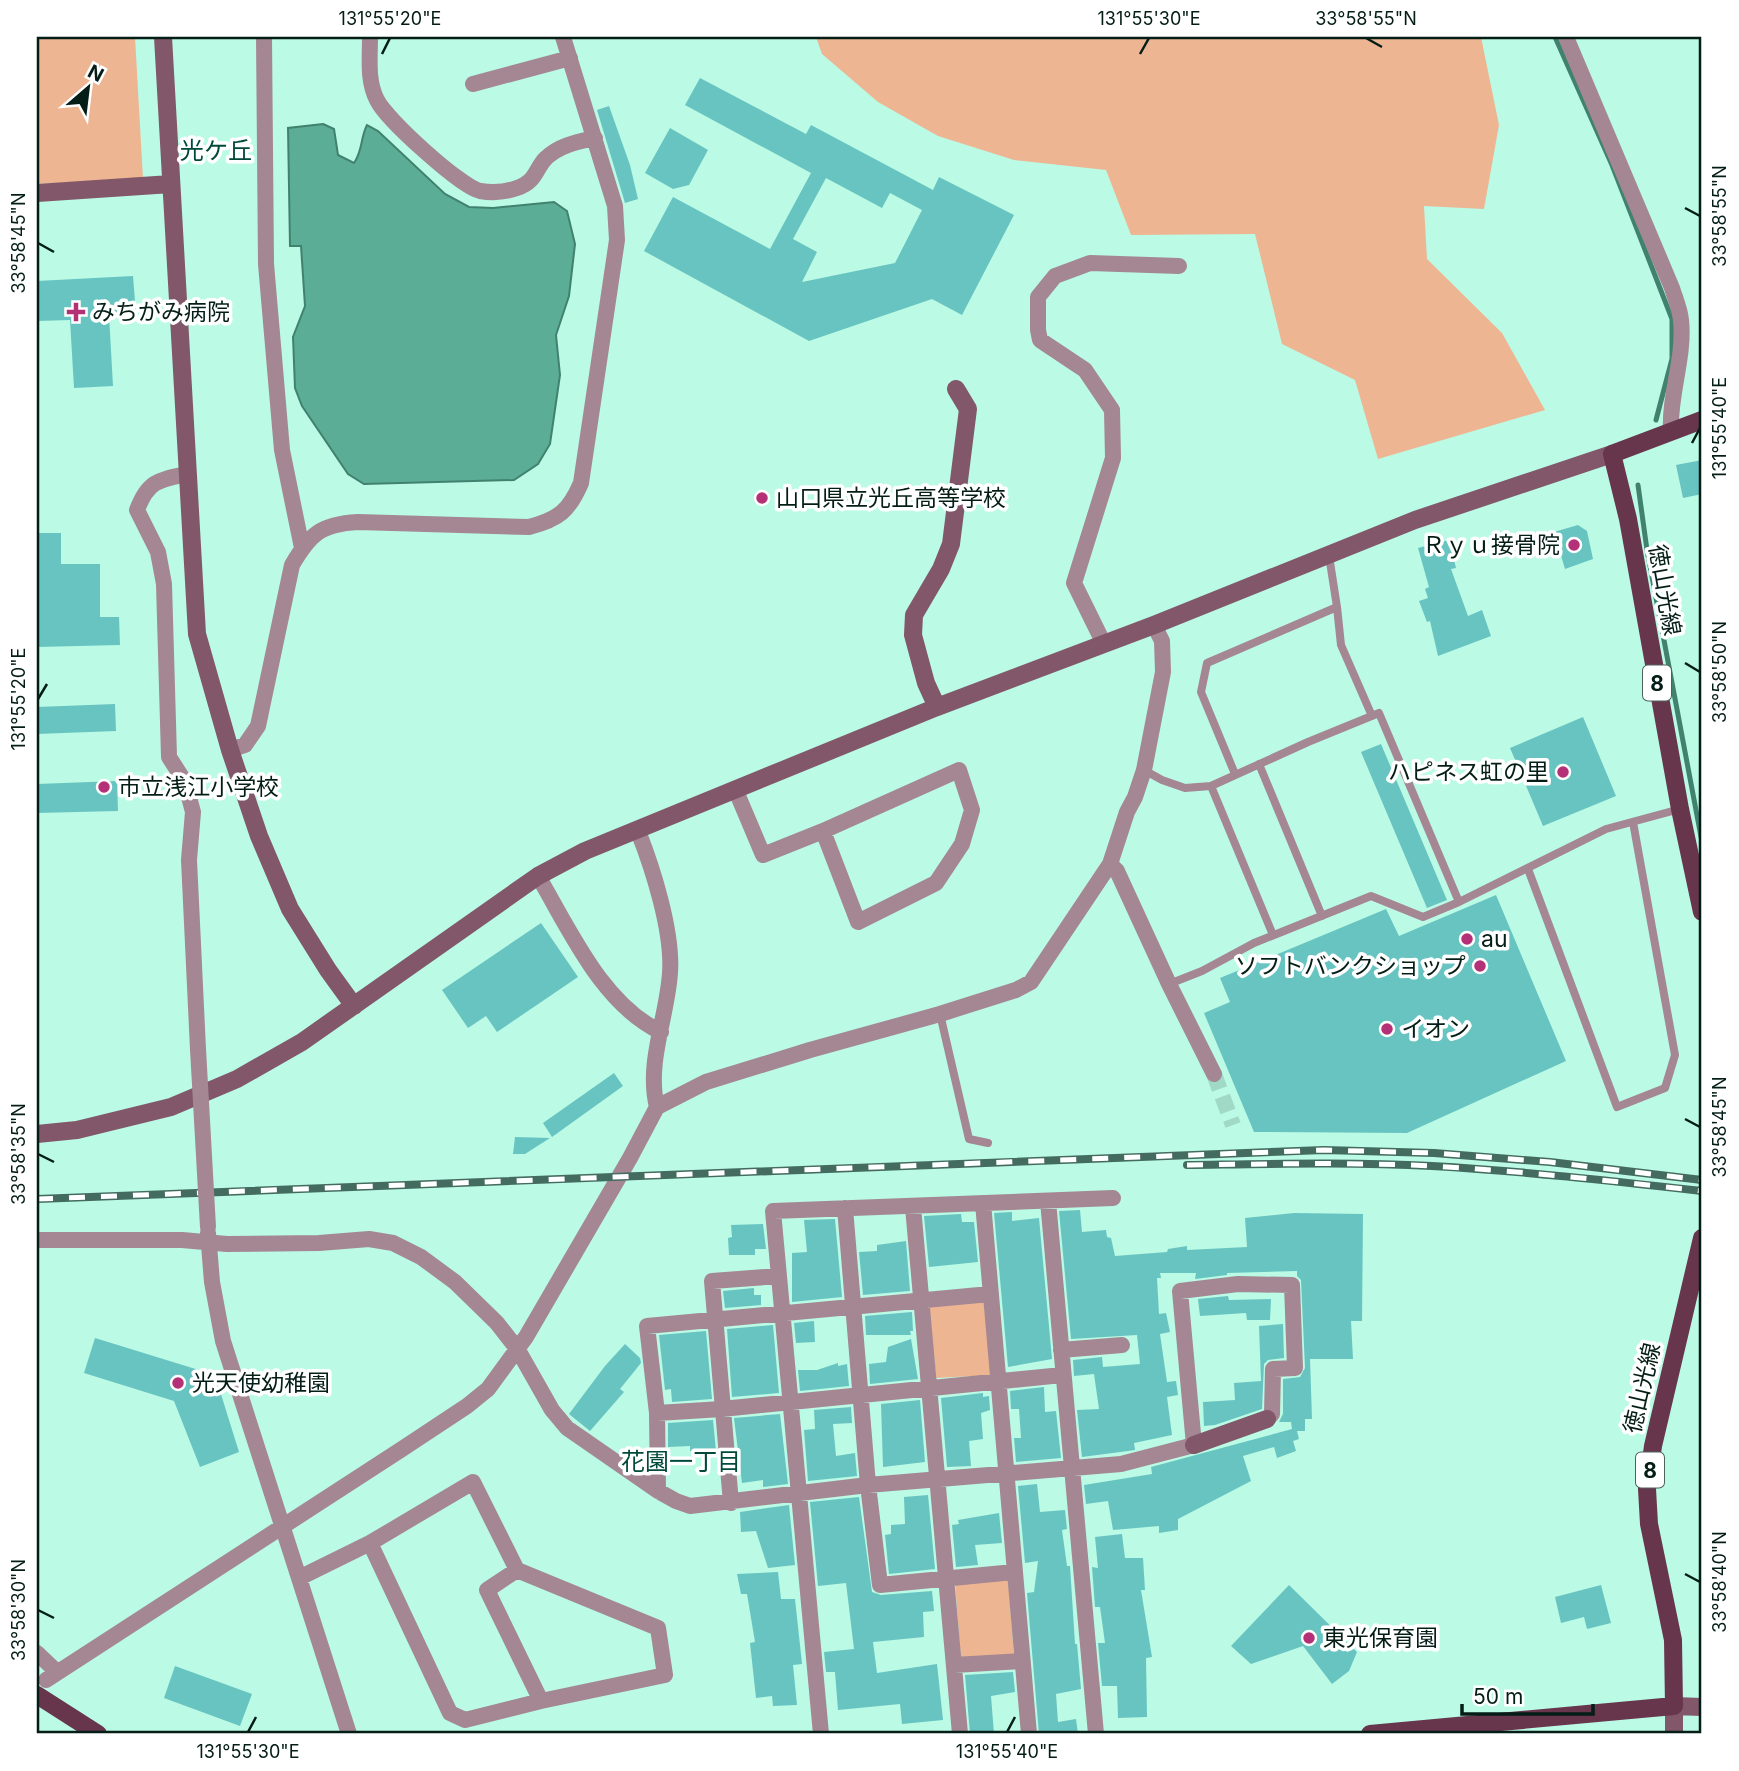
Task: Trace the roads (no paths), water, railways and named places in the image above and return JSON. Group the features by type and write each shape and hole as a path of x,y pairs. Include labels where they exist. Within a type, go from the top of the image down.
{"main road":[{"path":"1612,454 1702,420"},
{"name":"徳山光線","path":"1612,454 1628,519 1680,809 1699,877 1702,912"},
{"name":"徳山光線","path":"1674,1706 1672,1640 1649,1524 1647,1489 1653,1446 1702,1238"},
{"path":"47,1683 99,1734"},
{"path":"1370,1734 1674,1706"}],"street":[{"path":"163,37 197,634 258,836 290,909 354,1006"},
{"path":"264,37 266,264 282,450 302,548"},
{"path":"370,37 370,81 376,99 386,115 459,179 478,190 499,192 519,187 536,176 544,159 564,145 595,138"},
{"path":"230,750 244,745 258,726 292,565 302,548 318,532 335,523 529,527 545,523 562,514 573,502 582,483 617,240 615,206 563,37"},
{"path":"1566,37 1672,288 1681,319 1681,346 1670,414 1671,431"},
{"path":"473,84 570,58"},
{"path":"37,193 171,184"},
{"path":"1104,643 1073,583 1113,458 1112,410 1085,370 1040,340 1038,297 1055,276 1090,262 1179,266"},
{"path":"937,707 926,682 913,635 914,615 941,569 951,544 968,409 956,389"},
{"path":"37,1134 77,1130 171,1107 237,1079 302,1042 538,876 585,851 937,707 1154,625 1415,520 1612,454"},
{"path":"187,474 160,480 144,492 137,510 158,552 164,584 169,757 185,782 193,812 189,860 212,1282 223,1340 349,1734"},
{"path":"37,1653 47,1683 467,1406 488,1389 518,1349 657,1107 706,1082 940,1014 1016,990 1031,982 1110,863 1144,770 1163,672 1162,641 1154,625"},
{"path":"736,791 763,855 823,831 959,769 972,810 962,844 936,883 858,922 823,831"},
{"path":"638,831 647,853 667,931 670,970 655,1063 653,1090 657,1107"},
{"path":"1110,863 1214,1074"},
{"path":"538,876 593,968 622,1007 645,1025 661,1032"},
{"path":"821,1734 773,1211 1113,1198"},
{"path":"1048,1200 1096,1734"},
{"path":"983,1203 1029,1734"},
{"path":"913,1207 960,1734"},
{"path":"845,1208 868,1485 880,1585 1014,1572"},
{"path":"37,1240 182,1240 208,1234 319,1243 369,1239 393,1243 421,1257 454,1282 497,1323 518,1349 552,1410 567,1428 658,1491 690,1506 868,1485 1121,1464 1194,1445 1267,1419 1272,1414 1273,1369 1295,1368 1292,1285 1238,1284 1180,1291 1194,1445"},
{"path":"731,1503 712,1281 779,1276"},
{"path":"658,1491 657,1413 647,1326 714,1322 990,1294"},
{"path":"1061,1350 1122,1345"},
{"path":"657,1413 1062,1375"},
{"path":"299,1578 370,1543 473,1482 517,1570 659,1628 665,1675 541,1700 465,1720 450,1713 370,1543"},
{"path":"517,1570 487,1590 541,1700"},
{"path":"954,1665 1022,1661"},
{"path":"1674,1734 1674,1706 1702,1707"}],"lane":[{"path":"1330,562 1340,645 1372,716"},
{"path":"1234,774 1201,692 1208,663 1337,607"},
{"path":"1144,770 1161,780 1185,788 1211,786 1379,713 1459,902"},
{"path":"1259,764 1322,916"},
{"path":"1211,786 1273,935"},
{"path":"1169,984 1202,971 1254,943 1371,896 1423,917 1528,869 1606,829 1680,809"},
{"path":"1528,869 1617,1107 1665,1088 1675,1055 1633,822"},
{"path":"940,1014 969,1139 988,1143"}],"waterway":[{"path":"1555,37 1612,165 1672,319 1672,359 1656,420"},
{"path":"1638,485 1647,550 1702,842"}],"tunnel":[{"path":"1214,1074 1233,1125"}],"railway":[{"path":"37,1199 1324,1150 1434,1153 1550,1162 1702,1180"},
{"path":"1187,1165 1432,1166 1533,1173 1702,1191"}],"place":[{"name":"みちがみ病院","path":"76,312"},
{"name":"山口県立光丘高等学校","path":"762,498"},
{"name":"Ｒｙｕ接骨院","path":"1574,545"},
{"name":"ハピネス虹の里","path":"1563,772"},
{"name":"市立浅江小学校","path":"104,787"},
{"name":"au","path":"1467,939"},
{"name":"ソフトバンクショップ","path":"1480,966"},
{"name":"イオン","path":"1387,1029"},
{"name":"光天使幼稚園","path":"178,1383"},
{"name":"東光保育園","path":"1309,1638"}],"district":[{"name":"光ケ丘","path":"216,150"},
{"name":"花園一丁目","path":"681,1461"}]}
